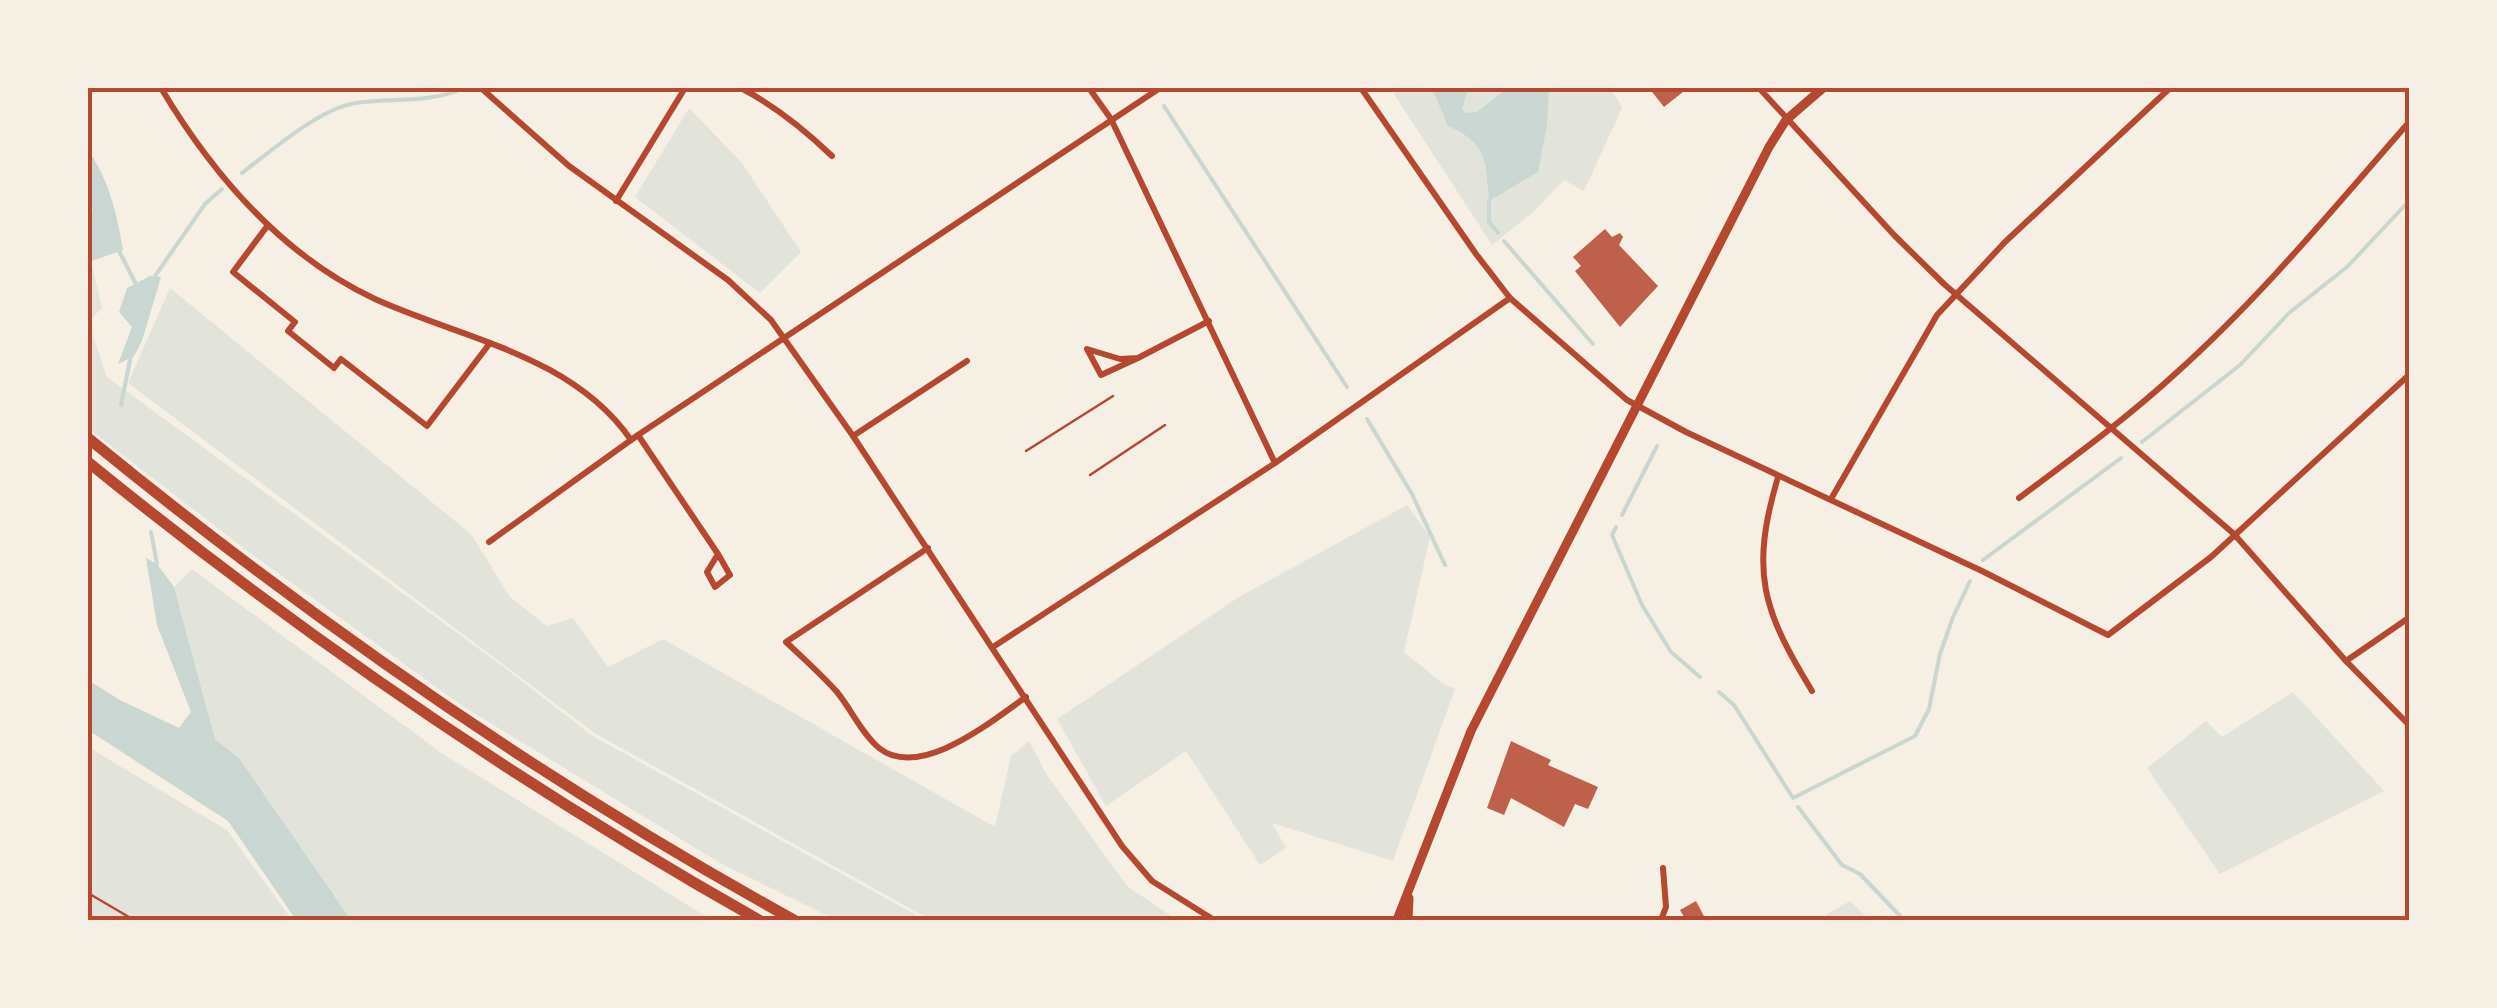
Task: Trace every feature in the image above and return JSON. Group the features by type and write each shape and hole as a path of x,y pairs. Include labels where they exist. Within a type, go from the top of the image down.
{"highway":[{"path":"88,438 246,565 410,682 563,783 794,920"},
{"path":"88,462 352,664 554,798 759,920"}],"main road":[{"path":"1397,920 1471,730 1735,209 1786,120 1823,88"},
{"path":"1408,920 1410,891"}],"street":[{"path":"162,88 221,179 268,225 332,275 372,298 490,343 560,375 611,414 635,438 718,554 730,575 714,587 707,572 718,554"},
{"path":"481,88 535,139 728,280 786,337 1026,696 1102,818 1152,880 1214,920"},
{"path":"616,201 685,88"},
{"path":"741,88 792,121 832,156"},
{"path":"1089,88 1111,119 1276,463"},
{"path":"489,542 635,438 1160,88"},
{"path":"1360,88 1510,298 1636,406 2108,634 2211,557 2410,374"},
{"path":"1760,88 1895,236 2234,534 2410,726"},
{"path":"1831,499 1937,316 2005,242 2170,88"},
{"path":"2019,498 2177,373 2308,241 2410,121"},
{"path":"268,225 233,272 295,322 288,332 310,350 334,368 342,359 427,426 490,343"},
{"path":"993,647 1276,463 1510,298"},
{"path":"1138,358 1120,359 1087,349 1101,375 1138,358 1210,321"},
{"path":"853,436 967,361"},
{"path":"1778,476 1767,512 1761,567 1768,609 1812,692"},
{"path":"928,548 786,642 836,691 881,750 910,757 936,753 956,743 1026,696"},
{"path":"2346,660 2410,617"},
{"path":"1661,920 1666,908 1663,868"}],"path":[{"path":"1026,452 1113,396"},
{"path":"1090,475 1165,426"},
{"path":"88,893 134,920"}],"shaded area":[{"path":"1390,88 1611,88 1622,108 1584,191 1564,180 1532,213 1492,245"},
{"path":"1432,88 1473,88 1466,94 1462,109 1466,113 1477,112 1508,88 1549,88 1538,172 1489,201 1487,175 1478,147 1448,126"},
{"path":"689,108 742,163 801,252 760,293 635,197"},
{"path":"88,150 111,198 123,250 92,261 86,235 93,210 88,202"},
{"path":"88,249 102,308 88,322"},
{"path":"150,276 161,277 142,341 134,356 118,364 132,327 119,312 127,288"},
{"path":"170,288 471,534 510,597 547,626 573,618 608,667 663,639 995,827 1011,756 1029,741 1047,775 1127,886 1177,920 931,920 596,734 128,383"},
{"path":"88,322 107,377 591,735 925,920 836,920 720,863 461,705 246,550 88,428"},
{"path":"1407,505 1430,537 1404,652 1455,689 1393,861 1272,823 1286,848 1260,865 1186,751 1106,806 1057,719 1239,597"},
{"path":"146,558 157,564 174,587 215,739 239,758 351,920 296,920 228,821 88,730 88,680 179,728 191,712 157,625"},
{"path":"192,569 443,754 712,920 351,920 239,758 215,739 174,587"},
{"path":"2293,692 2384,791 2220,874 2147,768 2206,721 2222,737"},
{"path":"88,747 227,830 292,920 88,920"},
{"path":"1850,901 1870,920 1817,920"}],"building":[{"path":"1649,88 1688,88 1664,107"},
{"path":"1605,229 1612,237 1620,233 1623,237 1619,245 1658,286 1620,327 1575,271 1581,266 1573,257"},
{"path":"1511,741 1551,760 1548,765 1598,787 1588,809 1575,804 1564,827 1511,798 1504,815 1487,808"},
{"path":"1696,901 1706,920 1687,920 1680,910"}],"waterway":[{"path":"242,173 296,132 342,107 437,96 464,88"},
{"path":"1164,106 1347,387"},
{"path":"153,279 205,204 222,189"},
{"path":"2142,442 2240,365 2289,313 2347,267 2410,200"},
{"path":"1489,201 1489,222 1498,233"},
{"path":"1504,241 1593,344"},
{"path":"119,251 138,288"},
{"path":"121,405 131,355"},
{"path":"1367,419 1412,494 1445,565"},
{"path":"1622,515 1657,446"},
{"path":"1983,560 2121,458"},
{"path":"1616,527 1612,535 1642,605 1671,652 1700,677"},
{"path":"151,532 157,564"},
{"path":"1719,692 1734,705 1793,798 1915,736 1929,709 1940,654 1970,581"},
{"path":"1798,807 1842,865 1860,874 1904,920"}]}
